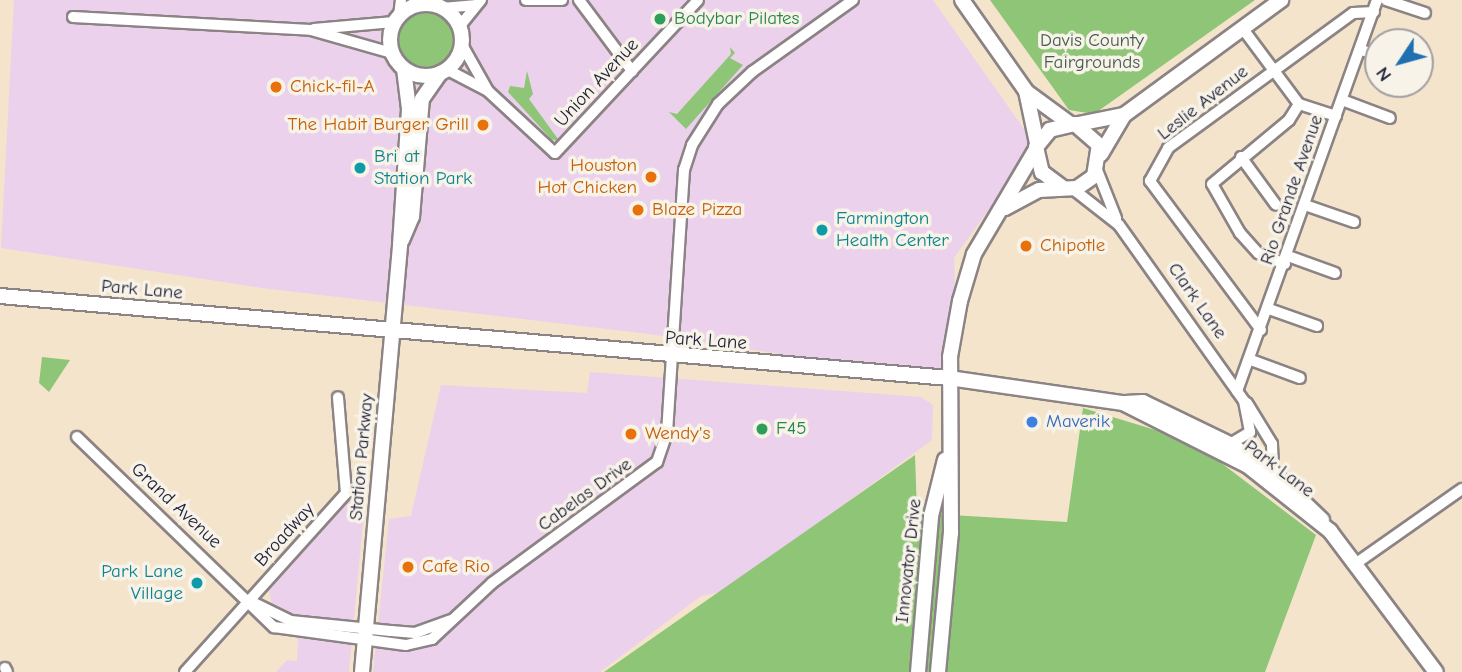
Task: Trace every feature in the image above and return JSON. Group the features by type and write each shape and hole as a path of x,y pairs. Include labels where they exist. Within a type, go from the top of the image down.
{"main road":[{"path":"962,0 1026,91 1093,134 1101,154"},
{"path":"1005,208 1042,189 1068,188 1097,170 1101,154 1124,115 1281,0"},
{"path":"434,4 459,27 461,43 443,71 404,69 392,53 397,19 434,4"},
{"name":"Station Parkway","path":"362,672 400,245 409,109 404,69"},
{"name":"Station Parkway","path":"400,245 412,217 422,99 443,71"},
{"path":"1026,91 1042,173 1068,188"},
{"path":"1036,147 1074,124 1124,115"},
{"name":"Innovator Drive","path":"938,672 951,533 946,456 949,378 971,262 1005,208 1036,147"},
{"name":"Park Lane","path":"0,296 669,358 949,378 1123,403 1248,466 1330,531 1358,562"},
{"path":"1123,403 1143,402 1230,444 1273,473 1311,504 1330,531"},
{"name":"Innovator Drive","path":"918,672 931,516 946,456"},
{"path":"1358,562 1436,672"}],"street":[{"path":"72,17 311,30 397,19 401,0"},
{"path":"526,0 562,0"},
{"path":"579,0 632,71"},
{"name":"Union Avenue","path":"461,43 488,91 555,153 698,0"},
{"name":"Cabelas Drive","path":"366,634 415,633 450,620 657,462 667,433 669,358 684,170 692,145 718,104 752,72 853,0"},
{"name":"Rio Grande Avenue","path":"1237,391 1287,260 1377,0"},
{"path":"1386,0 1424,13"},
{"path":"434,4 477,2"},
{"path":"459,27 477,2"},
{"name":"Leslie Avenue","path":"1261,330 1150,181 1168,148 1353,13 1374,12"},
{"path":"1243,29 1299,104 1336,116"},
{"path":"311,30 392,53"},
{"name":"Union Avenue","path":"443,71 488,91"},
{"path":"1342,100 1391,118"},
{"path":"1299,104 1289,120 1214,178 1213,190 1258,253 1335,273"},
{"path":"1241,157 1276,205"},
{"name":"Clark Lane","path":"1097,170 1119,225 1244,401 1250,432 1230,444"},
{"name":"Clark Lane","path":"1068,188 1119,225"},
{"path":"1305,205 1354,222"},
{"path":"1269,309 1317,326"},
{"path":"1251,360 1300,378"},
{"name":"Broadway","path":"185,672 345,493 338,397"},
{"name":"Clark Lane","path":"1244,401 1254,407 1272,444 1273,473"},
{"name":"Grand Avenue","path":"77,437 250,601 291,621 366,634"},
{"path":"1358,562 1462,489"}],"shaded area":[{"path":"14,0 933,0 1031,139 1022,163 954,258 958,381 649,334 262,288 1,248"},
{"path":"590,372 921,397 933,405 932,440 726,591 701,596 600,672 373,672 389,519 411,516 441,385 587,393"},
{"path":"350,500 365,501 349,672 276,672 287,660 297,661 299,617 272,605 269,590"}],"green space":[{"name":"Davis County Fairgrounds","path":"990,0 1255,0 1094,114 1069,110"},
{"path":"426,13 445,21 453,40 445,59 426,67 407,59 399,40 407,21"},
{"path":"730,47 735,53 730,58 743,65 686,129 669,112 677,114 731,54"},
{"path":"527,71 533,94 529,99 558,139 565,136 561,142 551,139 508,92 510,86 524,88"},
{"path":"42,357 70,360 49,392 39,383"},
{"path":"1083,408 1162,432 1216,459 1316,535 1265,672 604,672 915,455 917,513 1067,522"}],"place":[{"name":"Bodybar Pilates","path":"660,19"},
{"name":"Chick-fil-A","path":"276,87"},
{"name":"The Habit Burger Grill","path":"483,125"},
{"name":"Bri at Station Park","path":"360,168"},
{"name":"Houston Hot Chicken","path":"651,177"},
{"name":"Blaze Pizza","path":"638,210"},
{"name":"Farmington Health Center","path":"822,230"},
{"name":"Chipotle","path":"1026,246"},
{"name":"Maverik","path":"1032,422"},
{"name":"F45","path":"762,429"},
{"name":"Wendy's","path":"631,434"},
{"name":"Cafe Rio","path":"408,567"},
{"name":"Park Lane Village","path":"197,583"}]}
